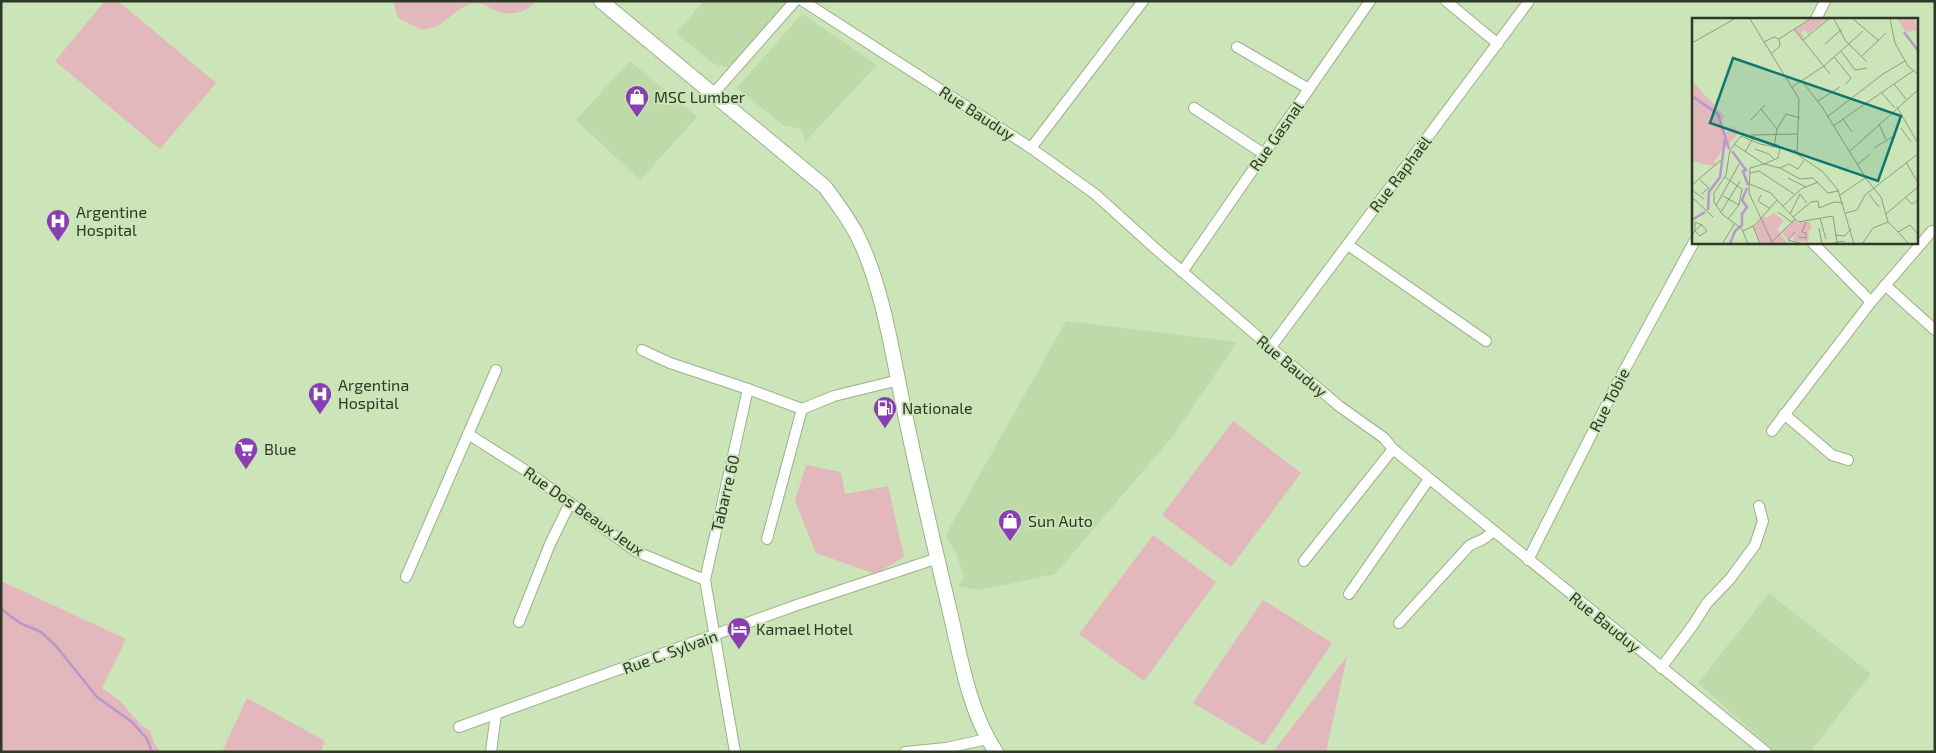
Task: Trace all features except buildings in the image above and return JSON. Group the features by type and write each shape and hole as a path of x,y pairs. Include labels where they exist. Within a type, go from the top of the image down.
{"main road":[{"path":"601,1 825,187 847,218 860,241 871,270 899,380 919,481 965,677 987,739 996,752"}],"street":[{"path":"713,94 795,1"},
{"name":"Rue Bauduy","path":"803,1 1031,148 1095,194 1182,272 1339,406 1384,438 1393,449 1429,479 1766,752"},
{"path":"1031,148 1143,1"},
{"name":"Rue Gasnal","path":"1182,272 1370,1"},
{"path":"1446,1 1498,44"},
{"name":"Rue Raphaël","path":"1271,348 1530,1"},
{"path":"1816,18 1825,1"},
{"path":"1237,47 1309,89"},
{"path":"1194,108 1264,154"},
{"path":"1772,431 1871,302 1932,231"},
{"name":"Rue Tobie","path":"1528,560 1619,380 1693,244"},
{"path":"1814,244 1871,302"},
{"path":"1348,245 1486,341"},
{"path":"1885,285 1935,330"},
{"path":"642,350 670,363 802,408 834,396 899,380"},
{"path":"406,577 496,370"},
{"name":"Tabarre 60","path":"735,752 704,580 748,390"},
{"path":"766,539 802,408"},
{"path":"1784,414 1832,455 1848,460"},
{"name":"Rue Dos Beaux Jeux","path":"468,434 528,472 636,551 704,580"},
{"path":"1304,561 1393,449"},
{"path":"1349,594 1429,479"},
{"path":"519,622 550,544 570,503"},
{"path":"1661,668 1707,603 1730,579 1755,545 1763,521 1759,506"},
{"path":"1400,622 1469,546 1485,540 1493,531"},
{"name":"Rue C. Sylvain","path":"459,728 797,605 938,558"},
{"path":"491,752 496,714"},
{"path":"905,752 946,748 987,739"}],"shaded area":[{"path":"105,1 118,1 216,83 160,149 55,61"},
{"path":"393,1 536,1 523,11 508,14 482,4 472,4 462,8 435,27 423,30 398,18"},
{"path":"704,1 789,1 730,68 714,64 676,33"},
{"path":"804,15 877,65 805,142 802,129 783,125 737,88 799,17"},
{"name":"MSC Lumber","path":"630,61 697,117 640,180 576,120"},
{"path":"1066,321 1237,342 1173,436 1055,574 980,590 958,586 964,577 956,552 946,538 947,533"},
{"path":"1233,421 1301,473 1231,567 1162,515"},
{"path":"806,465 841,472 845,494 888,486 904,557 875,574 816,553 795,501"},
{"path":"1153,535 1216,582 1144,681 1079,634"},
{"path":"1,581 126,639 102,688 121,702 141,725 150,731 154,743 161,752 1,752"},
{"path":"1769,593 1871,674 1810,752 1775,752 1698,683"},
{"path":"1263,600 1332,643 1264,745 1193,703"},
{"path":"1347,656 1326,752 1273,752"},
{"path":"247,698 325,741 321,752 222,752"}],"waterway":[{"path":"1,609 20,623 41,632 56,646 97,697 132,722 147,739 152,752"}],"place":[{"name":"MSC Lumber","path":"637,118"},
{"name":"Argentine Hospital","path":"58,242"},
{"name":"Argentina Hospital","path":"320,415"},
{"name":"Nationale","path":"885,429"},
{"name":"Blue","path":"246,470"},
{"name":"Sun Auto","path":"1010,542"},
{"name":"Kamael Hotel","path":"739,650"}]}
